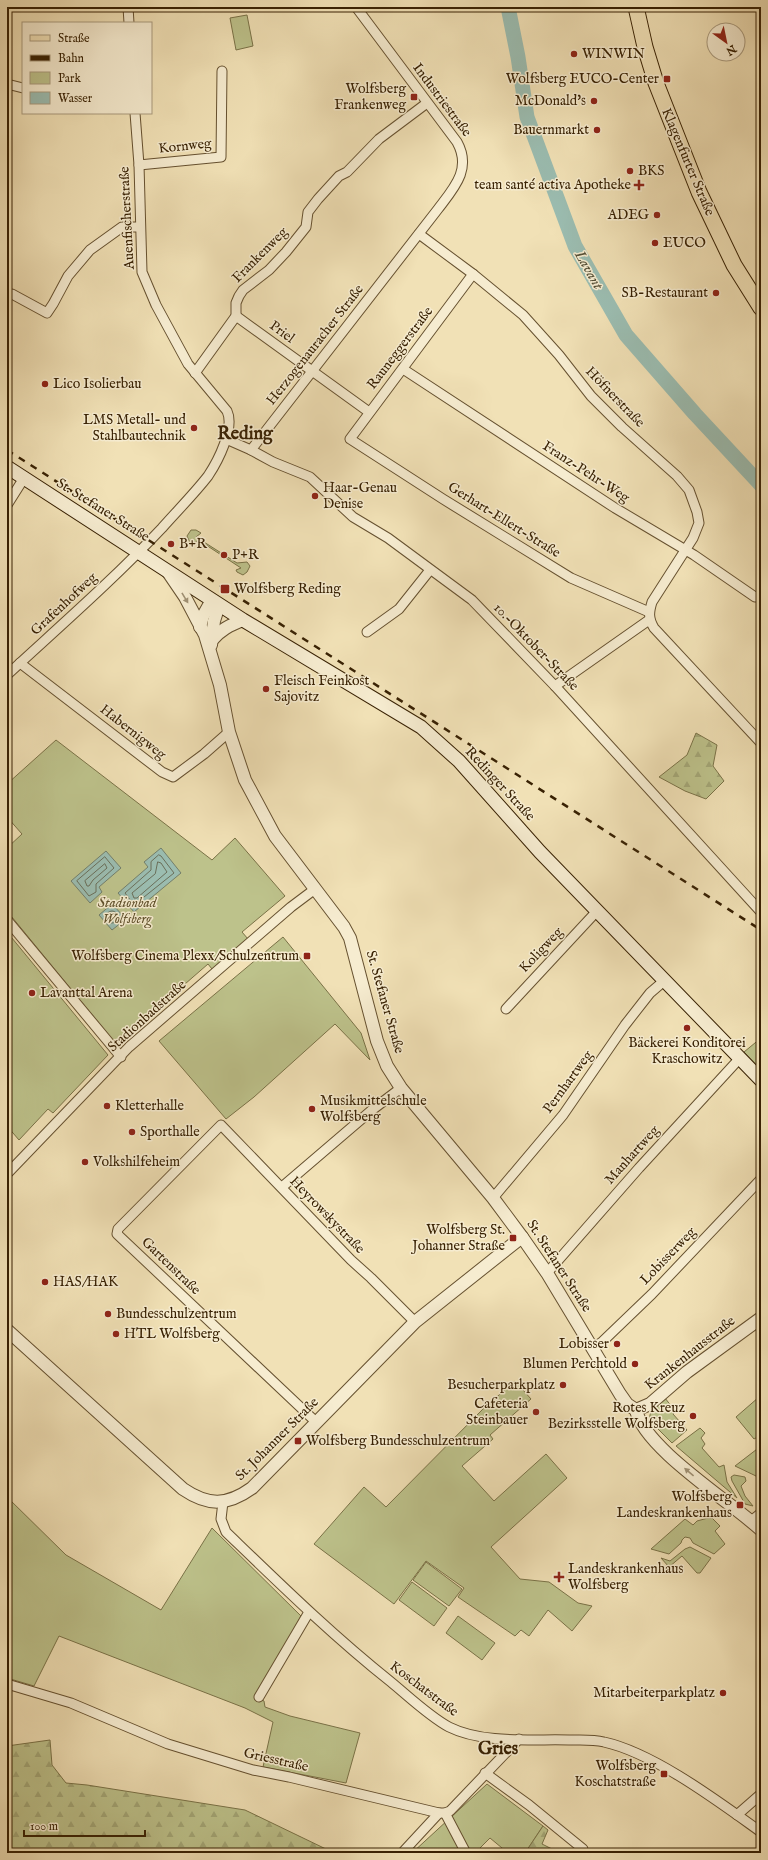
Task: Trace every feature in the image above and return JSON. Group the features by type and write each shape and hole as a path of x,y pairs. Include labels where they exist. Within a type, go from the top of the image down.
{"main road":[{"name":"Klagenfurter Straße","path":"636,7 644,46 656,83 699,192 734,265 761,308"},
{"name":"St. Stefaner Straße","path":"7,467 167,571"},
{"name":"Redinger Straße","path":"167,571 215,603 421,727 458,761 597,911 761,1080"}],"street":[{"path":"128,7 129,22"},
{"name":"Industriestraße","path":"356,7 427,103 444,123 457,142 464,156 460,176 455,185 418,234"},
{"name":"Kornweg","path":"139,165 222,157 222,71"},
{"path":"7,84 22,88"},
{"name":"Frankenweg","path":"195,373 236,316 236,303 243,290 269,270 286,252 306,227 308,212 339,176 347,172 379,139 427,103"},
{"name":"Auenfischerstraße","path":"135,114 139,165 142,272 156,305 188,364 227,411 230,423 226,438 207,477 139,553"},
{"path":"12,294 47,313 68,276 90,250 122,227 140,227"},
{"name":"Höfnerstraße","path":"418,234 473,274 523,316 559,355 591,396 622,427 677,476 689,490 697,512 699,523 694,538 652,602 649,616"},
{"name":"Herzogenauracher Straße","path":"251,450 418,234"},
{"name":"Rauneggerstraße","path":"350,439 473,274"},
{"name":"Priel","path":"236,316 369,412"},
{"name":"Franz-Pehr-Weg","path":"403,369 615,508 685,550 755,597"},
{"path":"226,438 251,450"},
{"name":"Gerhart-Ellert-Straße","path":"350,439 443,499 571,578 649,616"},
{"name":"10.-Oktober-Straße","path":"251,450 273,462 310,477 353,517 388,538 472,600 555,686 761,912"},
{"path":"7,505 24,478"},
{"name":"Grafenhofweg","path":"7,675 139,553"},
{"path":"367,632 399,609 430,570"},
{"name":"St. Stefaner Straße","path":"167,571 185,597 205,635 220,685 229,732 246,780 275,836 344,926 350,938 380,1053 386,1066 401,1088 493,1198 522,1237 547,1273 592,1349 627,1404 636,1410"},
{"path":"200,626 203,616 215,603"},
{"name":"St. Stefaner Straße","path":"211,655 215,603"},
{"path":"555,686 649,616 654,628 761,743"},
{"path":"211,641 223,630 243,620"},
{"name":"Habernigweg","path":"20,663 156,767 173,777 204,754 229,732"},
{"name":"Stadionbadstraße","path":"7,1174 129,1047 291,907 315,889"},
{"name":"Koligweg","path":"506,1009 597,911"},
{"path":"7,920 120,1057"},
{"name":"Pernhartweg","path":"493,1198 563,1115 650,993 664,981"},
{"name":"Manhartweg","path":"547,1273 639,1168 740,1058"},
{"path":"282,1188 372,1110 401,1088"},
{"name":"Heyrowskystraße","path":"221,1125 355,1264 415,1322"},
{"name":"Gartenstraße","path":"221,1125 118,1229 117,1234 316,1422"},
{"name":"Lobisserweg","path":"592,1349 602,1342 652,1294 761,1179"},
{"name":"St. Johanner Straße","path":"7,1330 183,1489 203,1500 223,1502 234,1499 252,1488 415,1322 522,1237"},
{"name":"Krankenhausstraße","path":"636,1410 650,1404 687,1372 761,1318"},
{"path":"636,1410 638,1420 648,1434 658,1444 685,1469 761,1530"},
{"name":"Koschatstraße","path":"223,1502 221,1519 226,1532 343,1644 449,1727 476,1737 591,1740 614,1744 634,1752 665,1768 761,1832"},
{"path":"751,1521 761,1513"},
{"path":"259,1697 309,1612"},
{"name":"Griesstraße","path":"7,1684 71,1703 168,1744 245,1767 442,1813"},
{"path":"402,1853 442,1813 450,1811 519,1739"},
{"path":"485,1774 529,1805 583,1849"},
{"path":"737,1815 761,1794"},
{"path":"442,1813 466,1853"}],"green space":[{"path":"247,15 253,46 236,50 230,18"},
{"path":"191,530 196,530 201,533 196,537 237,563 247,562 250,566 247,572 243,575 237,572 236,570 241,568 200,541 190,543 187,536"},
{"path":"696,733 717,745 713,766 724,781 706,799 685,791 659,777 687,755"},
{"name":"Stadionbad Wolfsberg","path":"56,740 212,860 235,838 285,896 242,932 248,939 212,969 208,964 116,1044 7,911 7,848 22,834 7,817 7,784"},
{"name":"Lavanttal Arena","path":"7,932 108,1055 53,1113 48,1109 19,1140 7,1126"},
{"path":"283,937 361,1033 370,1060 335,1024 254,1097 226,1119 159,1041"},
{"path":"761,1038 761,1065 758,1067 744,1052"},
{"path":"515,1381 531,1399 490,1435 493,1439 462,1466 494,1501 546,1454 567,1478 491,1547 520,1579 549,1582 578,1603 592,1606 572,1631 548,1610 529,1636 521,1630 515,1636 458,1597 464,1588 426,1561 394,1604 314,1544 364,1487 386,1507 483,1409"},
{"path":"759,1397 761,1400 761,1435 754,1439 736,1417"},
{"path":"665,1398 675,1411 673,1414 687,1430 672,1443 651,1422 650,1418 651,1411"},
{"path":"700,1428 705,1433 701,1438 705,1444 702,1448 719,1467 724,1465 727,1482 737,1498 676,1446"},
{"path":"761,1446 761,1483 756,1476 735,1466"},
{"path":"734,1475 745,1477 746,1481 741,1486 745,1496 753,1506 745,1504 732,1481 731,1477"},
{"path":"7,1497 66,1555 161,1610 212,1528 301,1616 257,1697 264,1701 265,1707 290,1716 360,1733 346,1783 263,1767 273,1722 245,1708 59,1636 34,1686 7,1678"},
{"path":"712,1518 720,1526 715,1531 725,1544 714,1554 693,1543 690,1538 685,1537 669,1554 651,1549 685,1519 693,1525 697,1521"},
{"path":"690,1547 711,1558 700,1573 697,1573 682,1556 669,1567 661,1558 670,1561 685,1549"},
{"path":"426,1562 462,1589 449,1606 413,1580"},
{"path":"412,1582 447,1608 434,1626 399,1600"},
{"path":"458,1616 495,1643 482,1660 446,1633"},
{"path":"50,1740 52,1765 66,1783 245,1810 328,1850 327,1853 7,1853 7,1746"},
{"path":"487,1784 543,1826 525,1853 508,1853 490,1838 475,1853 412,1853"},
{"path":"543,1826 548,1830 542,1844 560,1853 525,1853"}],"water":[{"path":"161,848 181,873 134,912 118,893 148,867 144,862"},
{"path":"106,851 121,868 99,887 102,892 90,903 71,881"},
{"path":"112,904 126,919 112,930 99,915"}],"waterway":[{"name":"Lavant","path":"508,7 518,57 527,117 575,246 626,335 695,414 761,485"}],"railway":[{"path":"7,450 761,930"}],"place":[{"name":"WINWIN","path":"574,54"},
{"name":"Wolfsberg EUCO-Center","path":"667,79"},
{"name":"Wolfsberg Frankenweg","path":"414,97"},
{"name":"McDonald's","path":"594,101"},
{"name":"Bauernmarkt","path":"597,130"},
{"name":"BKS","path":"630,171"},
{"name":"team santé activa Apotheke","path":"639,185"},
{"name":"ADEG","path":"657,215"},
{"name":"EUCO","path":"655,243"},
{"name":"SB-Restaurant","path":"716,293"},
{"name":"Lico Isolierbau","path":"45,384"},
{"name":"LMS Metall- und Stahlbautechnik","path":"194,428"},
{"name":"Haar-Genau Denise","path":"315,496"},
{"name":"B+R","path":"171,544"},
{"name":"P+R","path":"224,555"},
{"name":"Wolfsberg Reding","path":"225,589"},
{"name":"Fleisch Feinkost Sajovitz","path":"266,689"},
{"name":"Wolfsberg Cinema Plexx/Schulzentrum","path":"307,956"},
{"name":"Lavanttal Arena","path":"32,993"},
{"name":"Bäckerei Konditorei Kraschowitz","path":"687,1028"},
{"name":"Kletterhalle","path":"107,1106"},
{"name":"Musikmittelschule Wolfsberg","path":"312,1109"},
{"name":"Sporthalle","path":"132,1132"},
{"name":"Volkshilfeheim","path":"85,1162"},
{"name":"Wolfsberg St. Johanner Straße","path":"513,1238"},
{"name":"HAS/HAK","path":"45,1282"},
{"name":"Bundesschulzentrum","path":"108,1314"},
{"name":"HTL Wolfsberg","path":"116,1334"},
{"name":"Lobisser","path":"617,1344"},
{"name":"Blumen Perchtold","path":"635,1364"},
{"name":"Besucherparkplatz","path":"563,1385"},
{"name":"Cafeteria Steinbauer","path":"536,1412"},
{"name":"Rotes Kreuz Bezirksstelle Wolfsberg","path":"693,1416"},
{"name":"Wolfsberg Bundesschulzentrum","path":"298,1441"},
{"name":"Wolfsberg Landeskrankenhaus","path":"740,1505"},
{"name":"Landeskrankenhaus Wolfsberg","path":"559,1577"},
{"name":"Mitarbeiterparkplatz","path":"723,1693"},
{"name":"Wolfsberg Koschatstraße","path":"664,1774"}],"district":[{"name":"Reding","path":"245,434"},
{"name":"Gries","path":"498,1749"}]}
